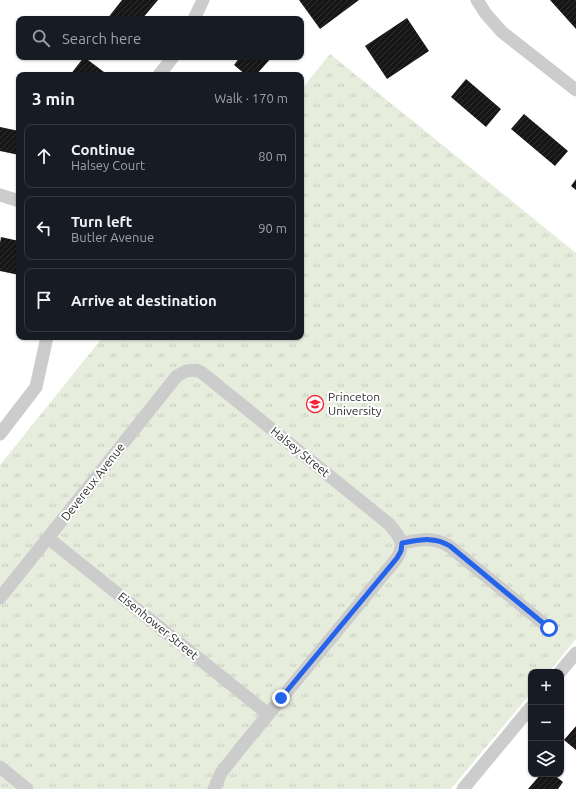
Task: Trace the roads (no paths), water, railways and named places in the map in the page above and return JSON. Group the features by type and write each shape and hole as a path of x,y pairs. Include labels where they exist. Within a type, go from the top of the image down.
{"street":[{"path":"195,16 203,0"},
{"path":"477,0 486,14 502,32 576,90"},
{"path":"161,72 171,60"},
{"path":"0,195 16,200"},
{"path":"0,434 36,387 46,340"},
{"name":"Devereux Avenue","path":"0,598 176,377 183,372 190,370"},
{"name":"Halsey Street","path":"190,370 201,372 389,524 398,534 402,543"},
{"name":"Eisenhower Street","path":"48,538 268,714"},
{"path":"214,789 221,773 397,558 401,551 402,543 428,539 443,542 450,546 549,628"},
{"path":"563,669 576,653"},
{"path":"464,789 528,711"},
{"path":"0,767 27,789"}],"place":[{"name":"Princeton University","path":"315,404"}]}
